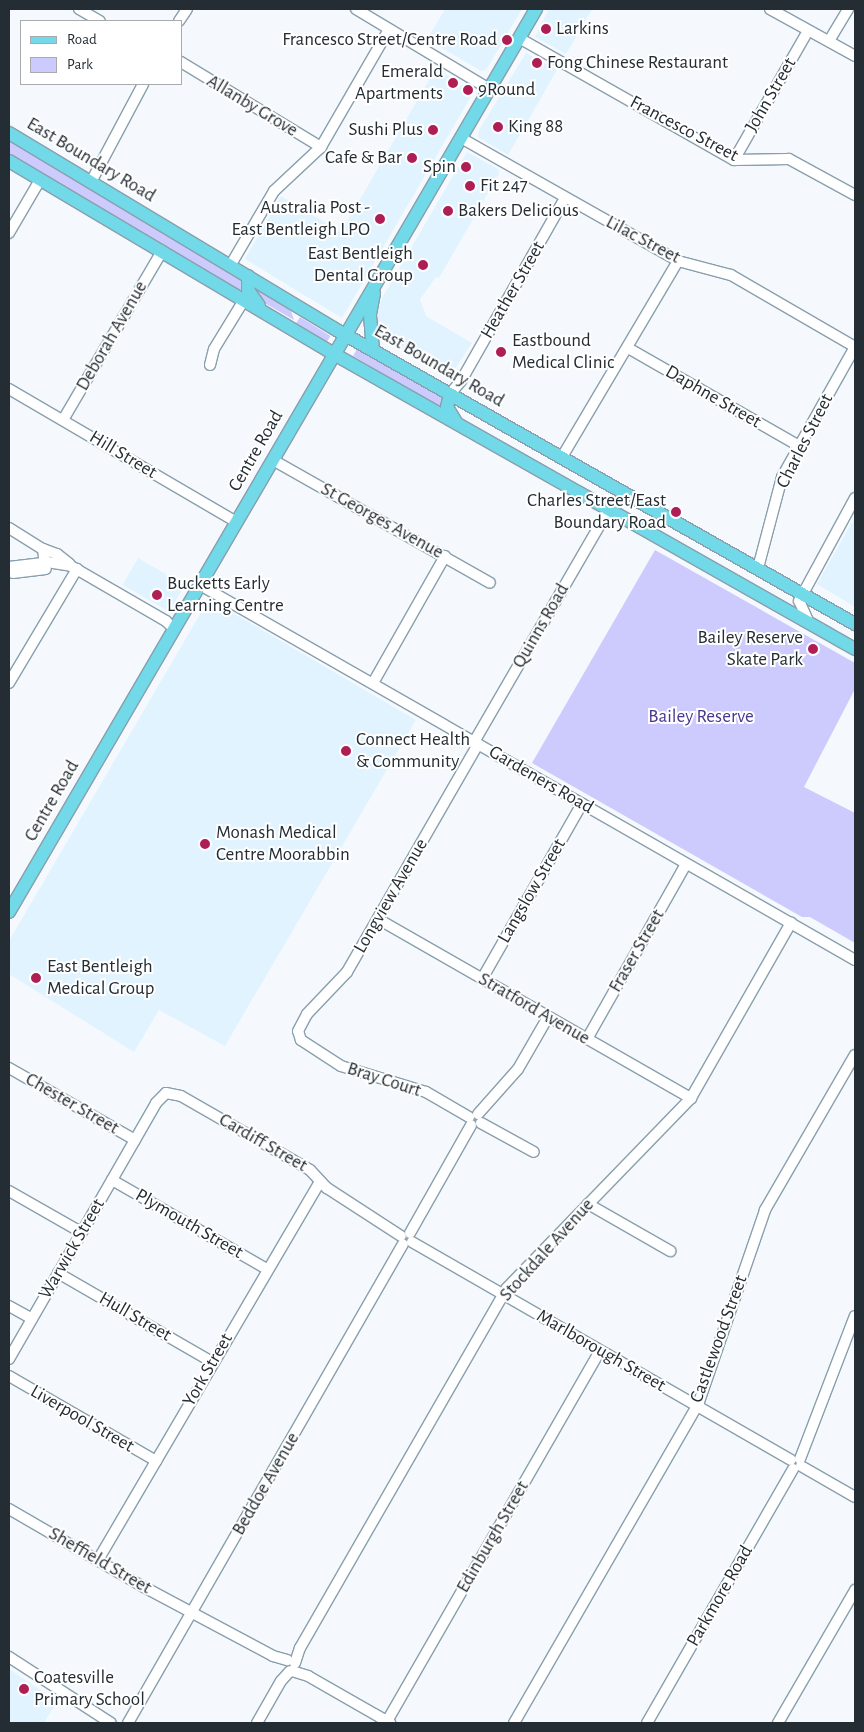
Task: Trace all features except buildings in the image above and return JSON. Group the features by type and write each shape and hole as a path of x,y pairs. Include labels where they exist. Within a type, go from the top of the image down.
{"main road":[{"name":"Centre Road","path":"9,912 536,9"},
{"name":"East Boundary Road","path":"9,133 373,350 802,592 855,624"},
{"path":"9,162 334,354 608,511 855,649"},
{"path":"248,276 246,284 251,296 270,316"},
{"path":"373,350 370,314 377,282"},
{"path":"290,301 297,318 292,328"},
{"path":"450,394 447,410 458,424"}],"street":[{"path":"79,9 98,20"},
{"path":"181,20 187,9"},
{"path":"356,9 489,88"},
{"path":"770,9 855,56"},
{"path":"829,41 848,9"},
{"path":"230,266 274,191 321,147 389,29"},
{"name":"John Street","path":"734,160 808,31"},
{"name":"Francesco Street","path":"519,38 734,160 788,159 855,195"},
{"name":"Allanby Grove","path":"182,64 321,147"},
{"path":"88,180 142,85"},
{"name":"Lilac Street","path":"461,138 678,261 731,275 855,347"},
{"path":"9,232 40,180"},
{"name":"Heather Street","path":"450,394 461,381 565,198"},
{"name":"Deborah Avenue","path":"63,420 162,252"},
{"path":"562,457 678,261"},
{"path":"210,365 214,350 244,300"},
{"name":"Charles Street","path":"758,568 782,477 855,347"},
{"name":"Daphne Street","path":"628,348 799,446"},
{"path":"461,381 464,402"},
{"name":"Hill Street","path":"9,388 237,522"},
{"name":"St Georges Avenue","path":"273,460 490,582"},
{"path":"809,623 799,601 802,592 855,498"},
{"name":"Quinns Road","path":"476,743 608,511"},
{"path":"9,528 43,549 57,554 74,571"},
{"path":"32,542 43,564"},
{"path":"43,549 43,564"},
{"path":"373,683 445,556"},
{"path":"9,574 43,564"},
{"path":"9,567 43,564 74,571 166,621 174,629"},
{"path":"9,683 74,571"},
{"name":"Gardeners Road","path":"200,585 855,960"},
{"name":"Longview Avenue","path":"301,1040 300,1024 347,972 476,743"},
{"name":"Langslow Street","path":"482,979 582,804"},
{"name":"Fraser Street","path":"587,1039 686,864"},
{"name":"Stratford Avenue","path":"378,919 691,1098"},
{"name":"Stockdale Avenue","path":"257,1723 503,1295 691,1098 791,923"},
{"name":"Beddoe Avenue","path":"128,1723 475,1119 518,1069 548,1017"},
{"name":"Bray Court","path":"301,1040 341,1066 426,1092 534,1152"},
{"name":"Castlewood Street","path":"514,1723 697,1406 765,1210 855,1055"},
{"name":"Chester Street","path":"9,1068 135,1140"},
{"name":"Cardiff Street","path":"135,1140 160,1097 166,1093 174,1092 310,1170 320,1181 406,1239"},
{"name":"Warwick Street","path":"9,1359 135,1140"},
{"name":"Plymouth Street","path":"112,1180 267,1269"},
{"name":"York Street","path":"98,1560 212,1362 320,1181"},
{"path":"9,1190 81,1232"},
{"path":"588,1204 670,1251"},
{"name":"Marlborough Street","path":"406,1239 855,1497"},
{"name":"Hull Street","path":"58,1272 212,1362"},
{"path":"9,1306 32,1319"},
{"name":"Parkmore Road","path":"647,1723 796,1463 855,1316"},
{"name":"Edinburgh Street","path":"388,1723 600,1351"},
{"name":"Liverpool Street","path":"9,1376 156,1461"},
{"name":"Sheffield Street","path":"9,1509 290,1665"},
{"path":"778,1723 855,1590"},
{"path":"9,1657 111,1723"},
{"path":"290,1665 388,1723"}],"shaded area":[{"path":"445,9 522,9 486,70 481,71 427,39"},
{"path":"549,9 592,9 566,54 535,37"},
{"path":"526,53 557,70 508,155 478,137 479,130"},
{"path":"436,68 473,93 342,318 245,259 281,196 341,232"},
{"path":"467,152 498,169 499,174 439,278 436,277 420,299 426,316 472,343 449,378 387,342 379,327 377,315 382,298"},
{"path":"855,517 855,607 817,584"},
{"path":"138,558 185,585 169,612 122,585"},
{"name":"Monash Medical Centre Moorabbin","path":"209,599 416,720 225,1046 159,1010 134,1052 9,974 9,941"},
{"name":"Coatesville Primary School","path":"9,1669 57,1701 44,1723 9,1723"}],"green space":[{"path":"9,138 242,277 246,295 12,155 9,153"},
{"path":"252,286 291,311 294,320 261,301"},
{"path":"300,317 331,336 326,344 295,325"},
{"path":"358,347 444,395 443,409 353,356"},
{"name":"Bailey Reserve","path":"655,550 855,663 855,689 804,787 855,813 855,943 810,917 802,917 532,763"}],"place":[{"name":"Larkins","path":"546,29"},
{"name":"Francesco Street/Centre Road","path":"507,40"},
{"name":"Fong Chinese Restaurant","path":"537,63"},
{"name":"Emerald Apartments","path":"453,83"},
{"name":"9Round","path":"468,90"},
{"name":"King 88","path":"498,127"},
{"name":"Sushi Plus","path":"433,130"},
{"name":"Cafe & Bar","path":"412,158"},
{"name":"Spin","path":"466,167"},
{"name":"Fit 247","path":"470,186"},
{"name":"Bakers Delicious","path":"448,211"},
{"name":"Australia Post - East Bentleigh LPO","path":"380,219"},
{"name":"East Bentleigh Dental Group","path":"423,265"},
{"name":"Eastbound Medical Clinic","path":"501,352"},
{"name":"Charles Street/East Boundary Road","path":"676,512"},
{"name":"Bucketts Early Learning Centre","path":"157,595"},
{"name":"Bailey Reserve Skate Park","path":"813,649"},
{"name":"Connect Health & Community","path":"346,751"},
{"name":"Monash Medical Centre Moorabbin","path":"205,844"},
{"name":"East Bentleigh Medical Group","path":"36,978"},
{"name":"Coatesville Primary School","path":"24,1689"}]}
